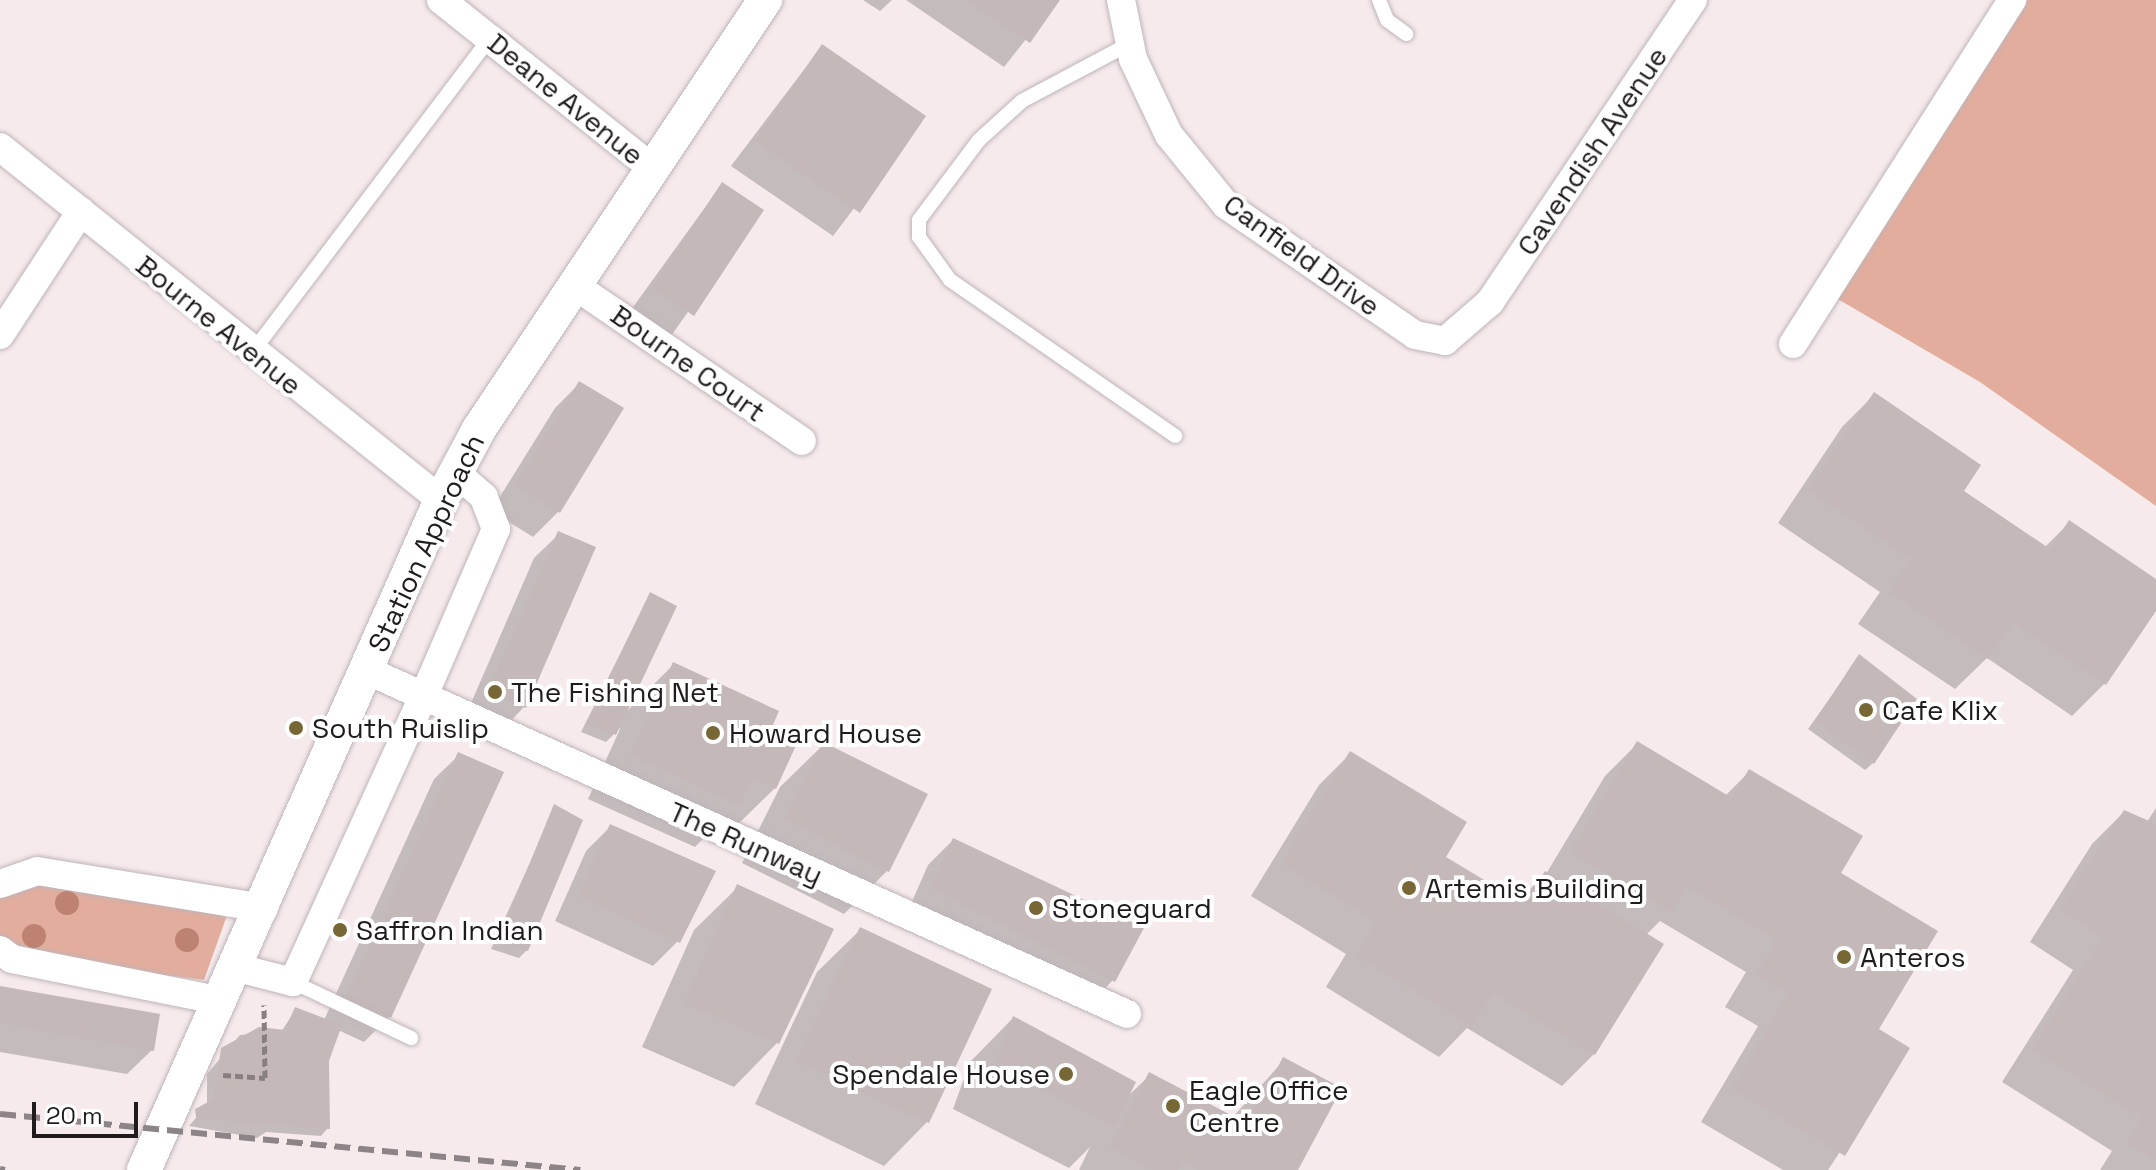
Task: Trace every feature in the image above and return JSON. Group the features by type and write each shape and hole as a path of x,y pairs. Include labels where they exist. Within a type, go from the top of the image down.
{"street":[{"name":"Deane Avenue","path":"441,0 652,168"},
{"name":"Station Approach","path":"144,1170 204,1057 222,1001 448,487 574,285 765,0"},
{"name":"Canfield Drive","path":"1121,0 1129,44 1169,135 1226,205 1415,335 1445,341 1490,302"},
{"name":"Cavendish Avenue","path":"1490,302 1693,0"},
{"path":"1793,344 2012,0"},
{"name":"Bourne Avenue","path":"0,147 251,354 448,487 484,497 496,529 293,982"},
{"path":"0,335 81,211"},
{"name":"Bourne Court","path":"574,285 802,441"},
{"name":"The Runway","path":"366,670 425,693 1127,1014"},
{"path":"0,884 37,871 264,908"},
{"path":"0,950 12,959 222,1001"},
{"path":"238,968 293,982"}],"lane":[{"path":"1379,0 1387,20 1406,34"},
{"path":"251,354 490,38"},
{"path":"1129,44 1022,101 979,140 926,209 919,237 950,280 1175,436"},
{"path":"293,982 411,1038"}],"path":[{"path":"204,1057 265,1078 264,1000"}],"shaded area":[{"path":"2012,0 2156,0 2156,506 1980,382 1824,291"},
{"path":"39,884 216,908 226,918 204,980 47,960 0,938 0,895"}],"building":[{"path":"966,0 1060,0 1030,43"},
{"path":"822,44 926,116 860,213 755,141"},
{"path":"722,182 764,210 694,316 652,288"},
{"path":"579,381 624,408 560,513 515,486"},
{"path":"1874,392 1981,465 1964,491 2050,549 2069,520 2156,579 2156,611 2106,685 2013,622 1988,659 1889,591 1911,559 1808,490"},
{"path":"558,531 596,547 526,708 488,692"},
{"path":"650,592 677,606 616,735 587,724"},
{"name":"Cafe Klix","path":"1859,654 1917,699 1874,764 1815,721"},
{"name":"Howard House","path":"673,662 779,711 772,727 799,739 776,789 752,778 740,805 630,755"},
{"name":"Anteros","path":"1637,741 1732,798 1749,769 1863,836 1841,873 1938,931 1879,1029 1910,1048 1845,1156 1732,1089 1788,994 1756,974 1777,940 1687,886 1672,912 1570,852"},
{"path":"823,742 928,794 889,872 784,819"},
{"name":"Artemis Building","path":"1350,751 1467,822 1446,857 1524,904 1545,871 1664,944 1595,1055 1493,993 1472,1026 1356,955 1377,922 1281,863"},
{"path":"458,752 504,772 391,1018 346,998"},
{"path":"554,804 583,820 528,951 498,941"},
{"path":"2124,810 2156,824 2156,1161 2127,1143 2142,1118 2032,1049 2103,937 2060,909"},
{"path":"610,824 716,871 680,943 578,896"},
{"name":"Stoneguard","path":"953,838 1144,928 1115,982 930,888"},
{"path":"737,884 834,929 779,1044 684,1003"},
{"path":"860,927 992,989 929,1123 796,1061"},
{"path":"0,986 160,1014 154,1051 0,1023"},
{"path":"295,1007 342,1025 329,1061 330,1129 196,1118 195,1109 214,1099 221,1048 259,1027 285,1030"},
{"name":"Spendale House","path":"1013,1016 1136,1082 1114,1126 995,1065"},
{"name":"Eagle Office Centre","path":"1283,1057 1342,1088 1298,1170 1198,1170 1183,1162 1178,1170 1154,1170 1110,1147 1149,1072 1248,1124"}],"railway":[{"path":"0,1114 580,1170"},
{"path":"0,1169 5,1170"}],"place":[{"name":"The Fishing Net","path":"495,692"},
{"name":"Cafe Klix","path":"1866,710"},
{"name":"South Ruislip","path":"296,728"},
{"name":"Howard House","path":"713,733"},
{"name":"Artemis Building","path":"1409,888"},
{"name":"Stoneguard","path":"1036,908"},
{"name":"Saffron Indian","path":"340,930"},
{"name":"Anteros","path":"1844,957"},
{"name":"Spendale House","path":"1066,1074"},
{"name":"Eagle Office Centre","path":"1173,1106"}]}
